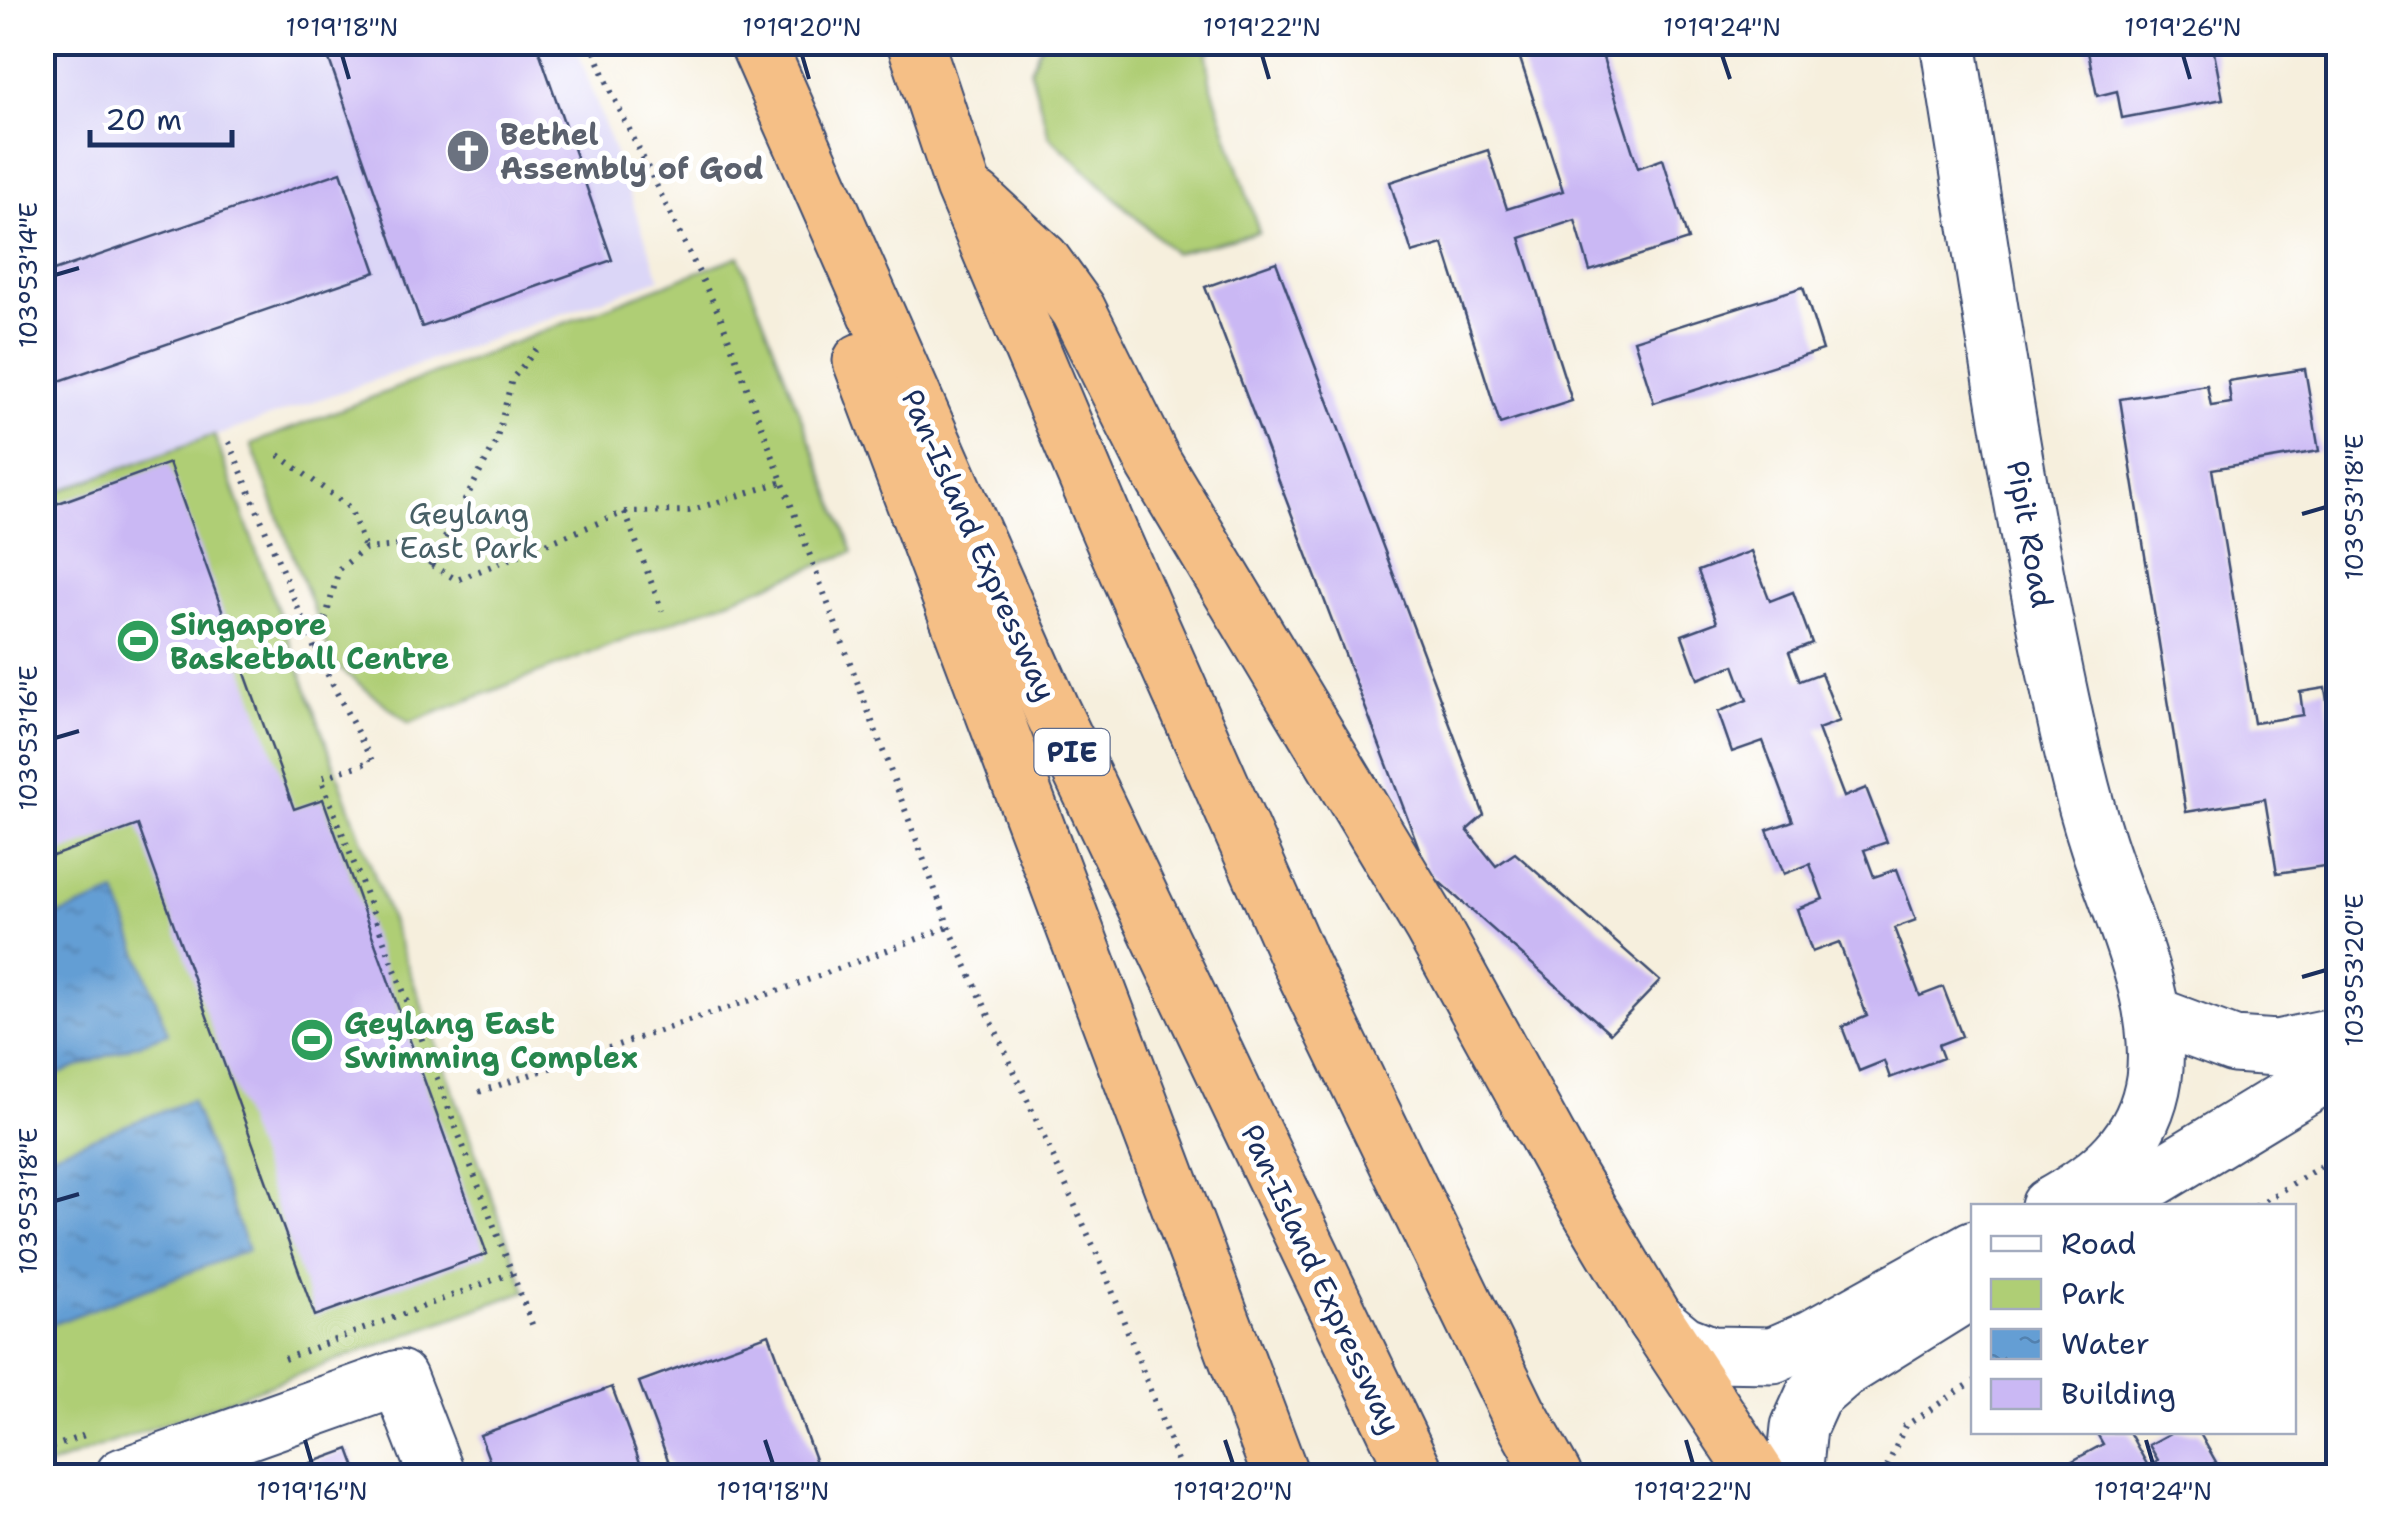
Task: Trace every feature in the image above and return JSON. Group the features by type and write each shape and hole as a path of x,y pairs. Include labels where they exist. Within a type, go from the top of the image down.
{"highway":[{"name":"Pan-Island Expressway","path":"756,42 1051,709 1410,1465"},
{"path":"756,42 872,395 1281,1476"},
{"path":"915,42 963,186 1110,533 1302,967 1518,1412 1554,1476"},
{"path":"963,186 1042,260 1078,310 1154,463 1431,926 1569,1176 1655,1320 1758,1476"}],"street":[{"name":"Pipit Road","path":"1948,42 1992,322 2056,677 2096,839 2154,1015 2154,1079 2136,1135 2106,1168 2052,1204"},
{"path":"2154,1015 2234,1045 2278,1048 2338,1034"},
{"path":"2112,1204 2338,1068"},
{"path":"1655,1320 1683,1342 1711,1354 1773,1355 1812,1338 1971,1250"},
{"path":"1794,1476 1798,1426 1813,1396 1842,1371 1971,1291"},
{"path":"124,1476 400,1378 437,1476"}],"path":[{"path":"591,42 612,94 721,318 949,927 1105,1272 1183,1476"},
{"path":"430,566 496,442 512,379 540,345"},
{"path":"229,442 316,652 372,762 321,778 535,1332"},
{"path":"280,454 350,508 364,548"},
{"path":"316,652 339,569 364,548 400,546 457,580 625,512 688,511 782,482"},
{"path":"625,512 662,611"},
{"path":"479,1092 949,927"},
{"path":"2259,1204 2338,1156"},
{"path":"1882,1476 1905,1426 1971,1383"}],"shaded area":[{"path":"43,43 575,43 660,279 43,497"}],"green space":[{"path":"1042,43 1223,43 1207,53 1210,81 1259,232 1174,253 1049,136 1030,69"},
{"name":"Geylang East Park","path":"739,256 853,552 409,723 334,664 251,444"},
{"path":"214,435 526,1291 43,1468 43,497"}],"water":[{"path":"116,893 168,1033 43,1080 43,921"},
{"path":"191,1100 248,1250 43,1328 43,1157"}],"building":[{"name":"Bethel Assembly of God","path":"323,42 536,42 612,260 422,327"},
{"path":"1529,42 1598,42 1638,168 1663,159 1688,240 1590,271 1575,220 1520,238 1572,401 1500,424 1443,244 1412,253 1390,182 1488,150 1507,209 1563,191 1516,46"},
{"path":"2086,42 2212,42 2223,99 2122,118 2117,91 2097,96"},
{"path":"341,172 376,272 42,387 42,275"},
{"path":"1276,262 1484,815 1467,830 1496,866 1515,853 1660,981 1610,1033 1428,872 1205,287"},
{"path":"1803,287 1823,350 1654,403 1634,340"},
{"path":"2305,369 2319,451 2212,469 2254,723 2303,715 2300,692 2325,688 2338,775 2338,864 2277,873 2265,799 2186,812 2120,399 2207,385 2211,406 2231,403 2228,381"},
{"path":"169,463 294,809 323,799 487,1254 315,1316 138,825 42,860 42,509"},
{"path":"1751,551 1770,601 1793,592 1812,643 1789,652 1800,681 1821,673 1840,721 1818,729 1844,797 1866,788 1887,842 1864,850 1874,877 1897,869 1916,920 1894,928 1920,996 1943,987 1962,1036 1938,1045 1943,1058 1890,1078 1884,1061 1859,1071 1842,1027 1867,1016 1839,942 1812,952 1797,909 1823,899 1810,864 1784,874 1767,830 1793,821 1763,741 1732,752 1718,712 1747,700 1734,665 1698,679 1682,635 1717,622 1698,571"},
{"path":"769,1334 821,1476 674,1476 639,1382"},
{"path":"612,1387 645,1476 495,1476 480,1435"},
{"path":"2097,1434 2130,1434 2148,1466 2158,1460 2149,1445 2169,1434 2200,1434 2216,1462 2210,1465 2216,1476 2045,1476 2103,1444"},
{"path":"349,1449 359,1476 275,1476"}],"place":[{"name":"Bethel Assembly of God","path":"468,151"},
{"name":"Singapore Basketball Centre","path":"138,641"},
{"name":"Geylang East Swimming Complex","path":"312,1040"}]}
